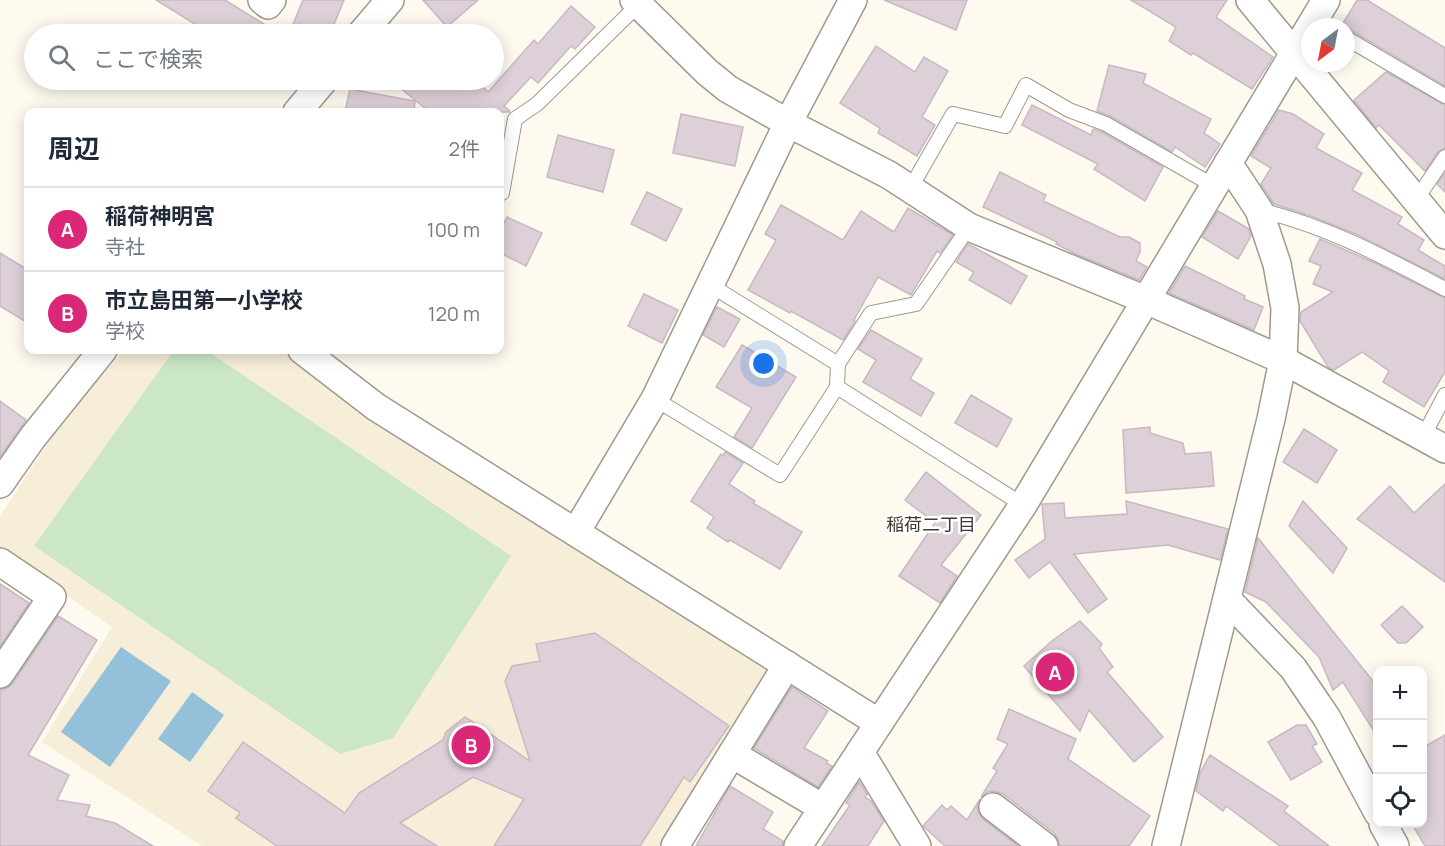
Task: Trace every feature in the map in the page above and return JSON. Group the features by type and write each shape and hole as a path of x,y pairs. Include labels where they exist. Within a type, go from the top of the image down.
{"street":[{"path":"262,0 268,5 272,0"},
{"path":"576,532 655,399 788,123 854,0"},
{"path":"1250,0 1445,235"},
{"path":"636,2 707,72 728,89 889,176 969,227 1146,300 1283,360 1434,443"},
{"path":"367,24 379,3"},
{"path":"798,846 1023,505 1294,53 1323,15"},
{"path":"300,108 316,90"},
{"path":"1167,846 1283,360 1285,308 1277,264 1259,210 1228,164"},
{"path":"0,484 33,436 100,354"},
{"path":"307,354 376,407 879,723"},
{"path":"0,562 52,597 0,674"},
{"path":"1227,599 1293,668 1327,718 1373,805"},
{"path":"675,846 787,665"},
{"path":"860,752 917,846"},
{"path":"732,754 823,808"},
{"path":"993,807 1044,846"},
{"path":"1385,828 1395,846"}],"lane":[{"path":"504,182 515,119 537,104 636,2"},
{"path":"1355,43 1445,96"},
{"path":"910,189 953,114 1005,126 1026,85 1069,110 1106,124 1214,186"},
{"path":"1416,200 1445,157"},
{"path":"1259,210 1290,217 1354,241 1445,289"},
{"path":"655,399 780,475 837,387 838,364 871,313 916,304 969,227"},
{"path":"710,285 838,364"},
{"path":"837,387 1023,505"},
{"path":"1434,443 1445,395"}],"shaded area":[{"path":"121,354 291,354 411,443 778,673 668,846 202,846 42,742 112,627 0,550 0,516 67,414"}],"green space":[{"path":"171,354 212,354 511,556 393,738 340,754 34,546"}],"water":[{"path":"121,647 171,681 110,767 61,732"},
{"path":"192,692 224,715 190,762 158,739"}],"building":[{"path":"156,0 225,0 264,24 195,24"},
{"path":"303,0 344,0 334,24 293,24"},
{"path":"423,0 478,0 450,24 444,24"},
{"path":"884,0 967,0 956,30"},
{"path":"1131,0 1227,0 1216,17 1273,57 1252,89 1169,41 1176,27"},
{"path":"1357,0 1367,0 1445,48 1445,86 1355,33 1355,18 1346,18"},
{"path":"571,6 595,27 575,49 571,46 538,83 531,77 504,106 509,112 504,112 504,108 425,108 402,90 486,90 488,92 504,90 504,74 534,40 538,44"},
{"path":"876,46 915,72 924,57 948,71 922,117 935,125 917,156 878,133 880,128 840,103"},
{"path":"1109,65 1146,74 1143,83 1211,119 1204,133 1220,144 1205,167 1175,147 1172,152 1110,116 1097,111"},
{"path":"1386,72 1445,105 1445,148 1438,152 1425,171 1379,125 1376,128 1354,100"},
{"path":"350,90 415,101 414,108 346,108"},
{"path":"1032,105 1091,135 1093,129 1102,132 1163,167 1145,201 1094,169 1098,164 1022,125"},
{"path":"1279,110 1293,114 1324,134 1316,148 1362,173 1352,190 1402,217 1398,224 1424,240 1418,250 1445,266 1445,279 1358,235 1274,204 1261,184 1271,168 1251,156"},
{"path":"681,114 743,127 735,166 673,153"},
{"path":"558,135 614,150 603,192 547,177"},
{"path":"1000,172 1046,195 1043,201 1120,237 1129,237 1140,243 1140,252 1136,261 1147,267 1139,280 1078,255 1056,244 1057,242 983,207"},
{"path":"1445,173 1445,192 1437,184"},
{"path":"647,192 682,209 666,241 631,224"},
{"path":"781,205 843,240 861,211 894,232 908,208 953,235 940,253 937,251 911,295 878,277 843,340 748,290 776,240 765,234"},
{"path":"1218,211 1249,229 1251,236 1238,259 1202,237"},
{"path":"507,217 542,233 526,266 504,255 504,223"},
{"path":"1320,239 1373,262 1445,298 1445,372 1424,407 1383,382 1389,371 1362,352 1334,370 1328,367 1300,321 1301,312 1333,292 1313,284 1321,266 1309,261"},
{"path":"968,244 1027,276 1011,304 969,280 974,272 956,262"},
{"path":"0,253 24,268 24,321 0,306"},
{"path":"1185,266 1263,307 1254,330 1169,293"},
{"path":"644,294 678,310 662,343 628,326"},
{"path":"717,307 740,319 724,347 703,335"},
{"path":"871,330 922,359 910,379 934,393 921,416 863,382 876,360 858,349"},
{"path":"742,345 796,377 752,448 734,437 752,408 716,387"},
{"path":"971,395 1012,419 997,447 955,423"},
{"path":"0,401 26,420 0,457"},
{"path":"1150,427 1150,433 1183,443 1185,454 1211,452 1214,486 1126,493 1123,430"},
{"path":"1304,429 1337,450 1317,483 1283,462"},
{"path":"725,452 743,463 729,484 755,501 753,503 802,532 780,569 730,540 728,542 707,528 714,517 691,501 721,454 723,456"},
{"path":"926,472 981,515 941,565 957,576 940,603 899,576 935,523 905,500"},
{"path":"1445,484 1445,582 1357,519 1390,486 1414,513"},
{"path":"1126,501 1228,529 1220,560 1168,545 1074,554 1107,599 1088,613 1050,562 1029,578 1015,560 1045,539 1042,504 1064,503 1065,518 1127,514"},
{"path":"1303,501 1347,548 1333,573 1289,526"},
{"path":"1258,538 1373,681 1373,730 1343,682 1333,690 1319,657 1266,602 1245,592"},
{"path":"0,584 29,603 0,646"},
{"path":"1402,606 1423,627 1406,643 1398,643 1381,625"},
{"path":"58,616 97,640 28,755 69,775 57,800 90,805 86,816 115,823 153,846 0,846 0,690 13,683"},
{"path":"1080,621 1102,644 1099,648 1113,667 1107,672 1163,737 1134,762 1089,710 1080,731 1024,666 1053,640"},
{"path":"595,633 729,726 690,782 684,777 640,846 494,846 524,799 473,777 400,823 437,846 277,846 236,818 240,813 208,791 243,742 345,813 359,793 443,740 446,732 465,717 530,761 505,681 512,666 540,661 536,644"},
{"path":"792,687 828,711 804,748 828,761 826,763 832,766 818,787 754,748"},
{"path":"1009,709 1076,739 1068,759 1150,816 1129,846 1059,846 1054,833 1003,794 994,791 981,797 997,771 993,768 1008,744 997,739"},
{"path":"1297,725 1306,725 1317,744 1312,746 1322,762 1291,780 1268,742"},
{"path":"1445,735 1445,846 1425,846 1414,828 1427,828 1427,745"},
{"path":"1210,755 1288,806 1284,811 1329,846 1280,846 1226,806 1223,811 1196,791 1200,773"},
{"path":"859,782 867,794 865,797 871,801 884,821 868,846 822,846 850,805 846,803"},
{"path":"730,786 773,812 763,829 783,841 782,846 696,846"},
{"path":"980,799 977,806 983,819 1018,846 945,846 923,826 942,805 947,810 951,806 967,820"}],"place":[{"name":"稲荷神明宮","path":"1055,672"},
{"name":"市立島田第一小学校","path":"471,745"}],"district":[{"name":"稲荷二丁目","path":"931,525"}]}
